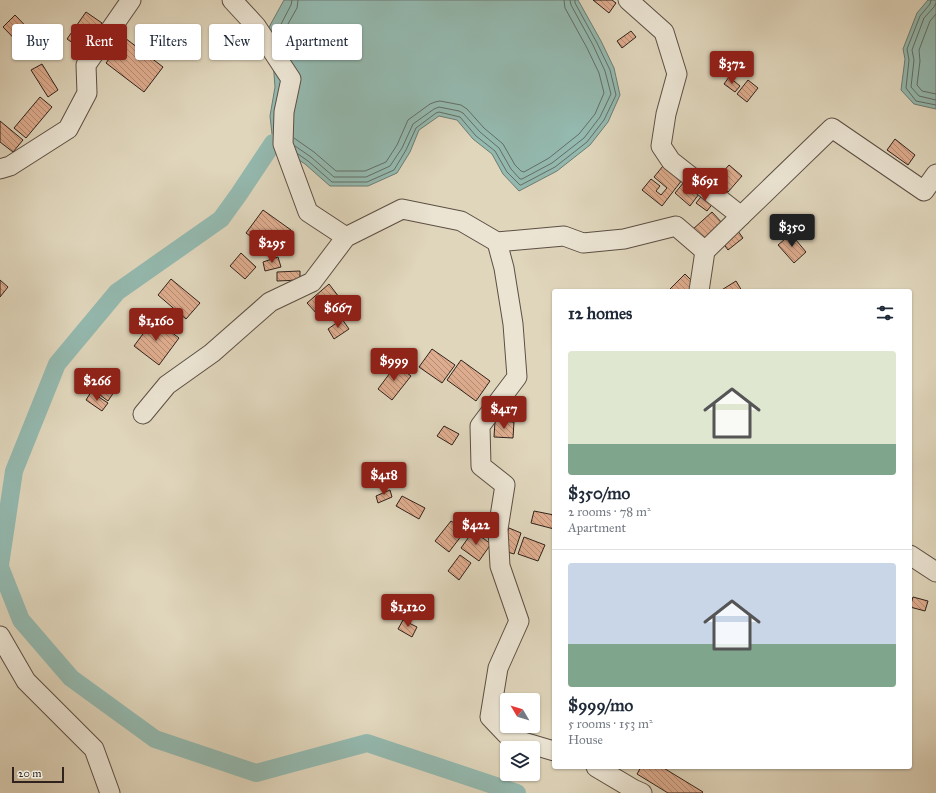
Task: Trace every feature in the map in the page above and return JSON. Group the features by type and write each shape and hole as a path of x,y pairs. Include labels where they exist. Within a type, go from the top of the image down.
{"street":[{"path":"0,169 10,166 68,129 87,93 86,65 131,0"},
{"path":"232,0 256,26 292,79 284,112 284,144 308,212 346,236"},
{"path":"628,0 664,32 677,74 666,114 661,146 671,161 741,216"},
{"path":"699,289 705,251 832,128 924,191 936,174"},
{"path":"143,414 168,385 212,353 270,302 312,282 346,236 402,210 461,221 497,242 564,236 583,243 624,239 676,226 705,251"},
{"path":"497,242 504,268 513,324 517,377 480,426 481,466 505,485 498,528 500,566 519,621 498,668 490,717 510,738 552,750"},
{"path":"912,556 936,572"},
{"path":"0,636 26,681 94,749 110,793"},
{"path":"599,769 642,793"}],"water":[{"path":"284,0 578,0 614,68 620,95 608,122 590,145 557,171 519,191 503,174 492,154 473,139 457,120 439,116 419,130 410,152 397,173 368,186 330,186 305,164 273,143 270,116 275,87 273,60 362,60 362,24 272,24 272,47 268,29"},
{"path":"928,0 936,0 936,109 914,104 901,90 905,59 903,49 917,13"}],"building":[{"path":"593,0 612,0 616,3 609,13"},
{"path":"86,12 102,23 101,24 78,24"},
{"path":"15,15 24,24 12,24 12,36 3,27"},
{"path":"631,31 636,37 622,48 617,41"},
{"path":"71,33 71,42 67,39"},
{"path":"127,40 135,46 135,60 154,60 163,67 144,92 106,63 108,60 127,60"},
{"path":"42,64 58,90 48,97 31,70"},
{"path":"729,77 740,86 735,92 724,84"},
{"path":"748,80 758,88 747,102 737,94"},
{"path":"40,97 52,107 26,138 14,128"},
{"path":"0,121 23,140 13,152 0,142"},
{"path":"895,139 915,155 908,165 887,150"},
{"path":"729,165 742,176 728,192 715,181"},
{"path":"663,166 682,180 662,206 642,190 651,179 660,186 656,191 661,195 667,188 654,177"},
{"path":"684,182 699,194 690,206 675,193"},
{"path":"704,193 714,202 707,211 696,203"},
{"path":"263,210 291,230 274,254 246,233"},
{"path":"712,212 723,224 703,243 692,230"},
{"path":"735,227 743,238 728,250 720,239"},
{"path":"791,234 806,252 794,263 778,245"},
{"path":"241,253 256,267 245,279 230,266"},
{"path":"278,257 281,267 265,271 263,262"},
{"path":"300,271 300,280 277,281 277,272"},
{"path":"685,274 696,285 692,289 670,289"},
{"path":"171,279 200,303 186,319 158,295"},
{"path":"0,280 8,287 0,297"},
{"path":"736,281 741,289 723,289"},
{"path":"329,284 339,297 318,315 307,303"},
{"path":"154,319 179,338 159,365 134,346"},
{"path":"342,319 349,329 334,339 328,329"},
{"path":"432,349 455,365 442,383 419,367"},
{"path":"461,360 490,381 476,401 447,380"},
{"path":"396,365 411,376 392,400 378,389"},
{"path":"100,378 116,389 108,401 92,389"},
{"path":"91,392 108,403 102,411 86,400"},
{"path":"495,421 514,422 513,438 494,437"},
{"path":"444,426 459,434 452,445 437,436"},
{"path":"390,490 392,497 378,503 376,496"},
{"path":"402,496 425,508 419,519 396,506"},
{"path":"534,511 552,515 552,528 531,523"},
{"path":"451,521 465,531 449,552 435,541"},
{"path":"509,528 521,533 514,554 501,550"},
{"path":"473,531 491,544 479,561 461,548"},
{"path":"524,537 545,545 538,561 518,554"},
{"path":"460,555 471,563 459,580 448,571"},
{"path":"913,597 928,601 925,611 912,608"},
{"path":"403,620 417,627 412,637 398,629"},
{"path":"640,769 665,769 703,792 668,793 637,774"}],"waterway":[{"path":"0,565 14,471 57,364 117,292 221,219 273,143"},
{"path":"0,567 21,620 71,678 155,739 256,773 367,743 517,793"}]}
